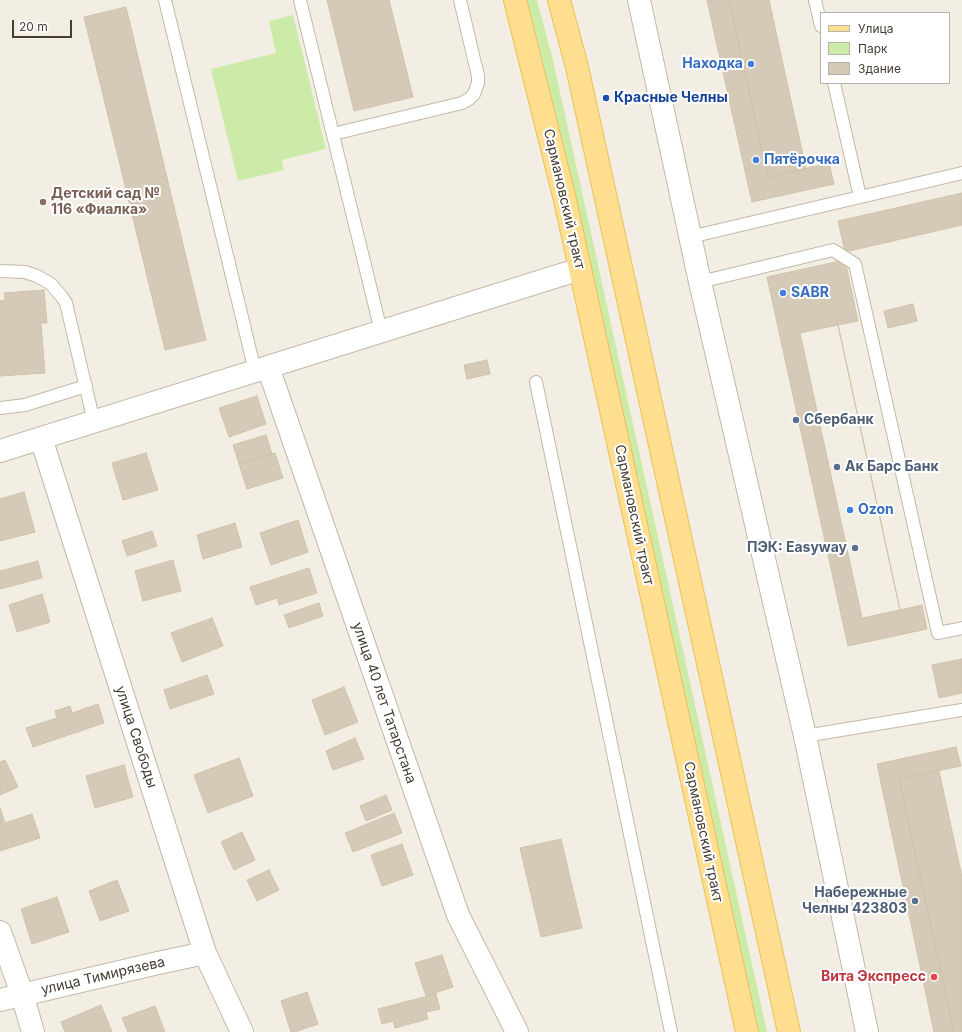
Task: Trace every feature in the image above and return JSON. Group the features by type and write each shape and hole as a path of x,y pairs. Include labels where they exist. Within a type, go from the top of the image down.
{"main road":[{"name":"Сармановский тракт","path":"515,0 565,200 747,1032"},
{"path":"559,0 577,67 789,1032"}],"street":[{"path":"639,0 700,282 805,736 867,1032"},
{"path":"0,451 580,269"},
{"name":"улица 40 лет Татарстана","path":"261,369 458,915 517,1032"},
{"name":"улица Свободы","path":"40,438 205,953 242,1032"},
{"path":"0,932 22,994 33,1032"},
{"name":"улица Тимирязева","path":"0,1000 205,953"}],"lane":[{"path":"165,0 261,369"},
{"path":"300,0 381,331"},
{"path":"333,134 462,103 474,94 478,83 478,76 460,0"},
{"path":"815,0 820,22"},
{"path":"834,84 860,197"},
{"path":"690,237 962,173"},
{"path":"700,282 833,250 855,264 938,633 962,628"},
{"path":"0,271 25,272 37,276 48,282 58,291 66,303 94,422"},
{"path":"536,382 671,1032"},
{"path":"0,408 25,405 86,386"},
{"path":"805,736 962,710"}],"green space":[{"path":"527,0 537,0 552,56 767,1032 757,1032 541,53"},
{"path":"293,15 326,149 282,160 284,170 238,181 211,69 276,53 269,21"}],"building":[{"path":"327,0 389,0 413,97 354,111"},
{"path":"707,0 729,0 768,177 829,163 834,184 752,202"},
{"path":"729,0 769,0 806,169 768,177"},
{"path":"126,7 206,340 165,350 84,17"},
{"path":"962,193 962,225 845,252 838,221"},
{"path":"845,260 858,321 838,325 900,610 922,605 927,629 848,646 767,277"},
{"path":"44,290 47,323 41,323 45,373 0,376 0,301 5,300 4,293"},
{"path":"913,304 917,321 888,328 884,311"},
{"path":"838,325 900,610 862,618 800,333"},
{"path":"487,360 490,374 467,379 464,365"},
{"path":"257,396 266,424 229,437 219,408"},
{"path":"266,435 272,454 239,464 233,445"},
{"path":"146,453 158,490 123,500 112,463"},
{"path":"275,453 283,478 247,489 239,464"},
{"path":"24,492 35,532 0,541 0,499"},
{"path":"298,520 308,552 271,565 260,533"},
{"path":"235,523 242,547 203,559 197,535"},
{"path":"152,531 157,546 127,556 122,541"},
{"path":"173,560 181,591 143,601 135,571"},
{"path":"38,561 42,578 0,589 0,571"},
{"path":"309,568 317,593 279,605 277,598 256,605 250,587"},
{"path":"42,594 50,622 17,632 9,605"},
{"path":"319,603 323,616 289,628 284,615"},
{"path":"212,618 223,646 182,662 171,633"},
{"path":"962,659 962,693 939,698 932,665"},
{"path":"207,675 214,694 170,709 164,690"},
{"path":"344,687 358,722 325,735 312,700"},
{"path":"98,704 104,723 33,747 26,728 57,718 55,711 70,706 72,713"},
{"path":"355,738 364,759 333,770 326,751"},
{"path":"956,747 961,766 899,779 954,1032 934,1032 877,764"},
{"path":"239,758 253,796 208,813 194,775"},
{"path":"5,760 18,787 0,795 0,762"},
{"path":"124,765 133,797 95,808 86,776"},
{"path":"939,771 962,877 962,1032 954,1032 899,779"},
{"path":"386,795 392,810 366,821 360,806"},
{"path":"0,808 5,823 32,814 40,838 0,851"},
{"path":"394,813 402,833 353,852 345,833"},
{"path":"242,832 255,860 234,870 221,842"},
{"path":"561,839 582,928 541,937 520,848"},
{"path":"402,844 413,875 382,886 371,855"},
{"path":"269,870 279,890 257,901 247,880"},
{"path":"117,880 129,911 100,921 89,891"},
{"path":"57,897 69,932 32,944 21,909"},
{"path":"442,955 453,987 426,996 415,963"},
{"path":"307,992 318,1024 291,1032 281,1001"},
{"path":"436,994 440,1009 426,1012 428,1019 395,1028 393,1021 382,1024 378,1009"},
{"path":"101,1005 112,1032 65,1032 61,1022"},
{"path":"155,1006 165,1032 128,1032 122,1018"}],"place":[{"name":"Находка","path":"751,64"},
{"name":"Красные Челны","path":"606,98"},
{"name":"Пятёрочка","path":"756,160"},
{"name":"Детский сад № 116 «Фиалка»","path":"43,202"},
{"name":"SABR","path":"783,293"},
{"name":"Сбербанк","path":"796,420"},
{"name":"Ак Барс Банк","path":"837,467"},
{"name":"Ozon","path":"850,510"},
{"name":"ПЭК: Easyway","path":"855,548"},
{"name":"Набережные Челны 423803","path":"915,901"},
{"name":"Вита Экспресс","path":"934,977"}]}
